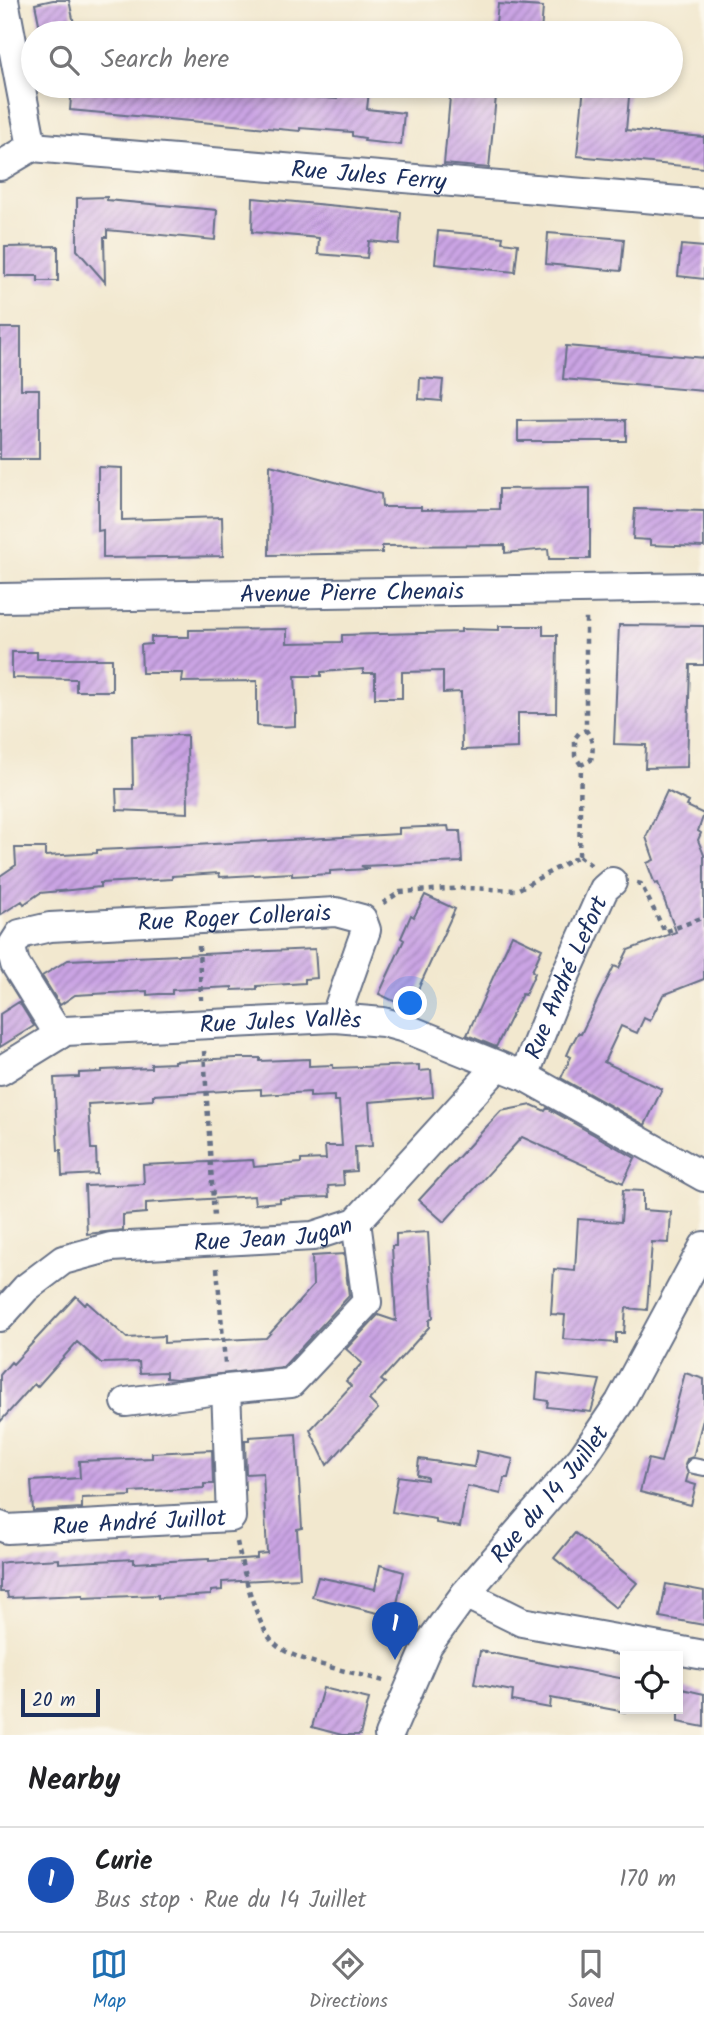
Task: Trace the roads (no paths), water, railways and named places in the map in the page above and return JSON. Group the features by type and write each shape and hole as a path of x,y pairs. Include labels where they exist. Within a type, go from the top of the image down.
{"street":[{"path":"4,0 21,89"},
{"path":"0,166 32,147 23,98"},
{"name":"Rue Jules Ferry","path":"32,147 704,203"},
{"name":"Avenue Pierre Chenais","path":"0,598 704,587"},
{"name":"Rue André Lefort","path":"511,1071 556,996 604,889 612,882"},
{"name":"Rue Roger Collerais","path":"59,1035 5,950 20,934 50,927 336,912 362,919 366,930 365,940 335,1018"},
{"name":"Rue Jules Vallès","path":"0,1071 65,1031 335,1018 383,1022 405,1028 511,1071 704,1177"},
{"name":"Rue Jean Jugan","path":"0,1317 26,1288 63,1260 111,1247 313,1236 356,1222 511,1071"},
{"path":"704,1182 704,1199"},
{"path":"126,1402 291,1383 366,1302 356,1222"},
{"name":"Rue du 14 Juillet","path":"388,1735 428,1645 466,1594 582,1458 620,1402 704,1246"},
{"name":"Rue André Juillot","path":"0,1526 7,1529 231,1517 226,1389"},
{"path":"466,1594 522,1622 704,1655"}],"place":[{"name":"Curie","path":"395,1660"}]}
